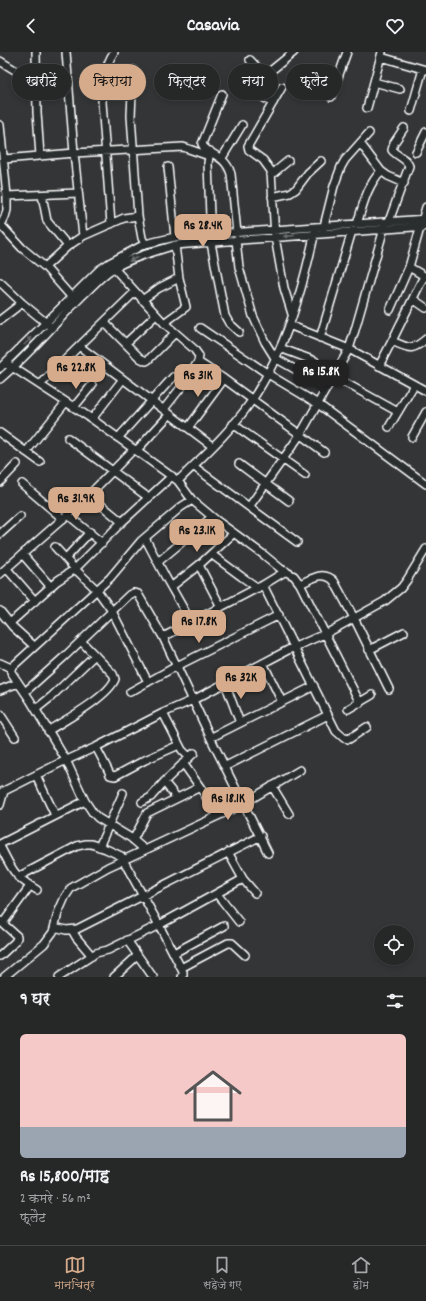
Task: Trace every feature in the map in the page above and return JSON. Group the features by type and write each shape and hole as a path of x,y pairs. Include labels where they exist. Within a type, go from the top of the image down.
{"street":[{"path":"29,52 36,54"},
{"path":"66,52 74,153 83,236"},
{"path":"278,65 294,52"},
{"path":"342,66 347,52"},
{"path":"112,53 103,85 102,102 112,224"},
{"path":"367,108 381,54 425,70 411,111"},
{"path":"250,60 254,64"},
{"path":"0,61 12,68"},
{"path":"374,82 400,88"},
{"path":"282,87 248,146 250,150 267,165 271,175 275,234 284,288 292,314"},
{"path":"222,94 202,144 209,154 211,242 225,316 229,323 239,332"},
{"path":"37,100 40,156"},
{"path":"132,100 131,116 138,216 142,238 145,244"},
{"path":"268,100 273,103"},
{"path":"0,125 7,196 7,210 1,225 22,248 45,267 74,300"},
{"path":"222,158 242,125"},
{"path":"249,507 300,435 349,348 386,224 409,168 409,164 392,150 394,143 404,128"},
{"path":"416,152 426,132"},
{"path":"10,623 75,569 122,522 149,498 193,466 233,424 252,400 272,367 280,348 302,288 319,230 341,167 345,160 369,133"},
{"path":"360,143 381,171 404,183"},
{"path":"4,159 74,153 183,147 222,158 229,166 231,174 238,233"},
{"path":"271,175 288,161"},
{"path":"272,197 290,193 296,189 308,173 321,161"},
{"path":"168,167 175,237"},
{"path":"357,224 368,189 381,171"},
{"path":"7,196 78,193"},
{"path":"42,195 47,221 68,246"},
{"path":"390,310 409,267 424,223 426,207"},
{"path":"45,267 68,246 83,236 124,218 138,216"},
{"path":"3,365 49,325 74,300 100,270 139,256 175,245 236,240 357,224 424,223"},
{"path":"319,230 352,231 386,224"},
{"path":"320,338 352,231"},
{"path":"111,266 145,244 175,237 238,233 275,234"},
{"path":"236,240 239,267 253,316 265,342 275,358 298,371"},
{"path":"164,323 186,307 179,278 175,245"},
{"path":"111,266 156,315 200,356 198,362 183,385 164,409"},
{"path":"379,366 425,277 409,267"},
{"path":"142,300 159,288 179,278"},
{"path":"0,282 22,303 49,325"},
{"path":"40,385 135,292"},
{"path":"413,298 426,308"},
{"path":"0,320 22,303"},
{"path":"126,343 156,315"},
{"path":"104,322 140,358 146,361 175,333"},
{"path":"0,379 13,368 49,325"},
{"path":"288,325 349,348 426,391"},
{"path":"200,328 268,374 318,404 426,484"},
{"path":"392,341 409,348 414,348 426,339"},
{"path":"79,346 212,446"},
{"path":"280,348 315,361"},
{"path":"198,362 224,379 324,452"},
{"path":"3,365 13,368 74,407 175,478 192,500 212,517 294,576 300,584 360,703"},
{"path":"118,438 173,376"},
{"path":"334,376 398,412"},
{"path":"92,419 123,379"},
{"path":"188,428 224,379"},
{"path":"74,407 92,385"},
{"path":"389,427 414,385"},
{"path":"26,452 66,402"},
{"path":"412,437 426,412"},
{"path":"0,574 66,517 170,414"},
{"path":"233,424 305,475"},
{"path":"0,433 40,462"},
{"path":"68,438 149,498"},
{"path":"0,482 17,464"},
{"path":"239,464 289,502"},
{"path":"193,466 297,542"},
{"path":"22,484 66,517 90,532 102,543"},
{"path":"89,495 122,522"},
{"path":"11,668 110,578 141,541 181,507 192,500"},
{"path":"0,534 20,516"},
{"path":"158,562 212,517"},
{"path":"66,558 90,532"},
{"path":"171,587 199,565 234,533"},
{"path":"145,538 191,622"},
{"path":"56,547 75,569 97,590 112,611 148,682"},
{"path":"0,804 2,792 163,713 193,700 295,647 325,634 385,601 408,580 426,549"},
{"path":"211,554 242,577 261,586 295,647 336,731 347,739 366,726"},
{"path":"23,555 52,587"},
{"path":"199,565 221,606"},
{"path":"7,569 35,601"},
{"path":"163,637 261,586 286,571"},
{"path":"300,584 322,575 330,577 334,581 389,689"},
{"path":"24,692 81,641 129,595 133,593 138,594 163,637 212,737 214,745 226,766 268,853"},
{"path":"0,612 34,646"},
{"path":"130,692 176,666 278,615"},
{"path":"370,650 404,632"},
{"path":"48,731 89,705 110,688 114,682 115,679 113,674 81,641"},
{"path":"36,709 51,697 95,655"},
{"path":"0,663 11,668"},
{"path":"263,663 282,702"},
{"path":"11,668 11,672 36,709 66,760 85,801 98,818 133,840 145,850"},
{"path":"0,690 18,683"},
{"path":"225,683 240,723"},
{"path":"212,737 314,686"},
{"path":"348,709 372,696"},
{"path":"142,802 151,797 191,755 179,745 163,713"},
{"path":"0,714 15,737"},
{"path":"226,766 328,715"},
{"path":"96,747 110,775 115,776 145,760 179,745"},
{"path":"183,763 218,816"},
{"path":"4,977 40,948 53,932 64,897 70,888 108,867 218,816 300,770"},
{"path":"36,775 55,815"},
{"path":"164,782 177,798"},
{"path":"272,786 289,814"},
{"path":"133,840 147,813 200,787"},
{"path":"99,847 123,793"},
{"path":"37,890 14,873 0,845 55,815 85,801"},
{"path":"54,927 72,930 77,929 261,836"},
{"path":"18,877 77,846 86,844 99,847 121,856 174,953 184,974 182,977"},
{"path":"228,852 243,879 255,893"},
{"path":"59,977 96,953 108,950 159,925 243,879"},
{"path":"0,956 18,938 1,922 30,886"},
{"path":"217,894 239,922"},
{"path":"174,953 224,926"},
{"path":"72,930 76,938 92,956"},
{"path":"126,940 153,977"},
{"path":"181,968 228,943 235,945 245,955"},
{"path":"115,977 137,956"}]}
